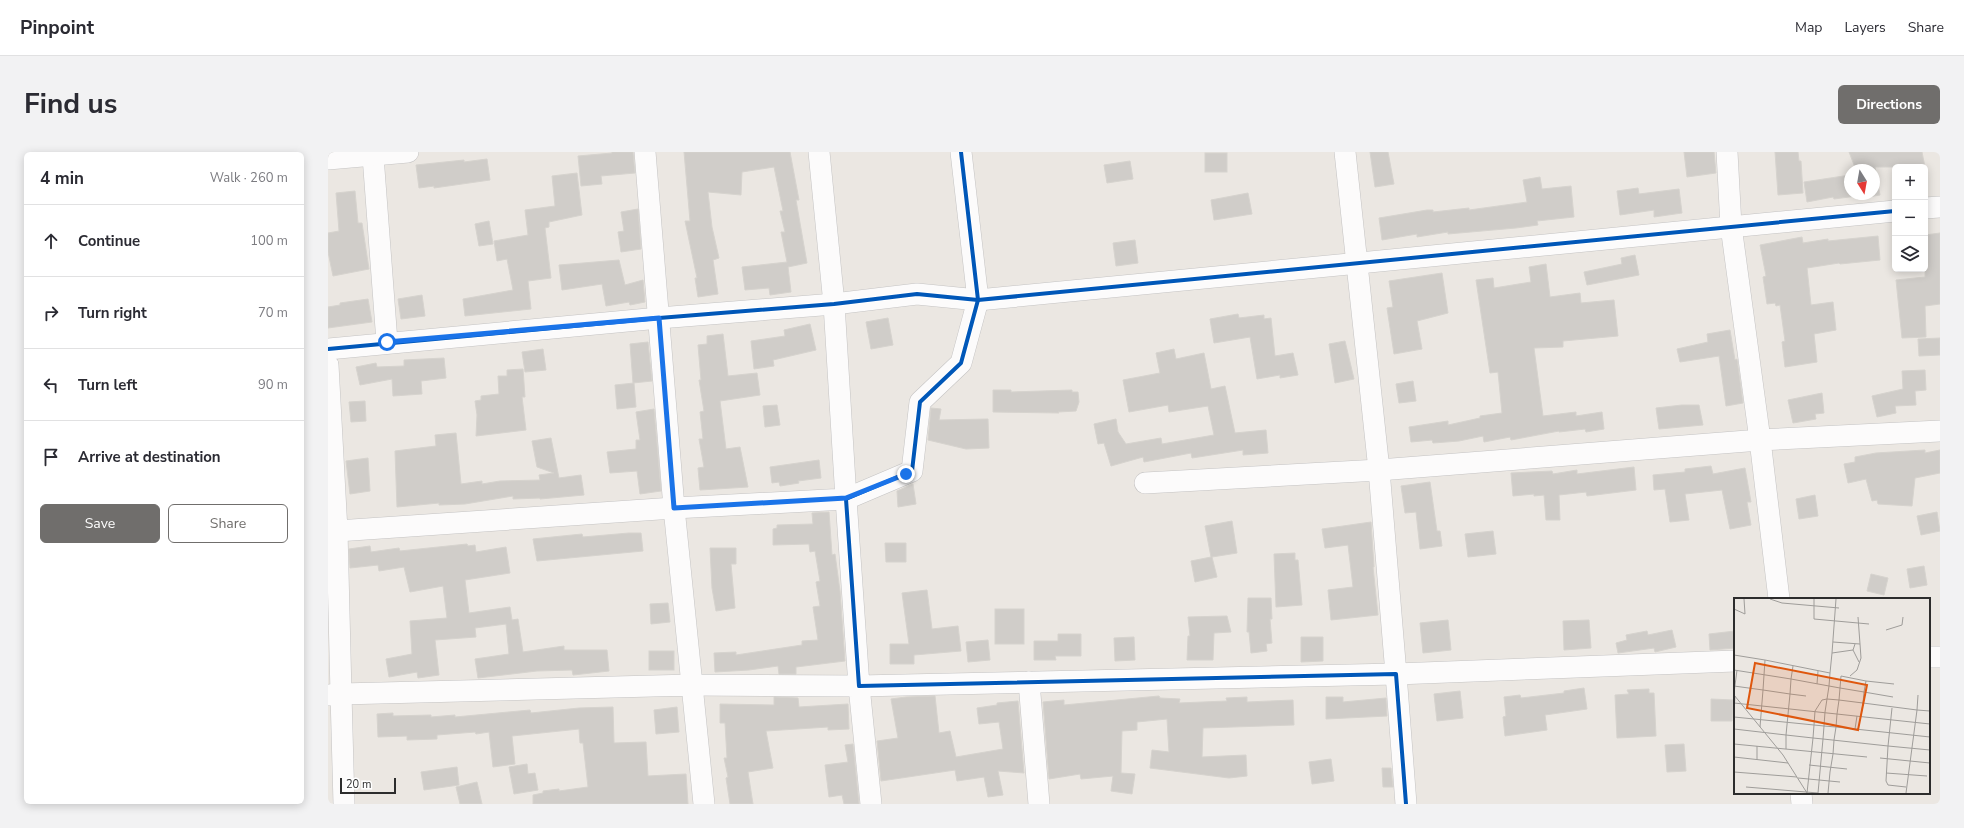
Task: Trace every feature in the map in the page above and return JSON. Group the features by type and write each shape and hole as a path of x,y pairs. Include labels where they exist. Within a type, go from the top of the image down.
{"street":[{"path":"328,159 408,152"},
{"path":"645,152 674,508 704,804"},
{"path":"819,152 834,304 859,686 870,804"},
{"path":"332,531 846,498 912,471 920,402 961,362 978,300 961,152"},
{"path":"1345,152 1379,470 1406,804"},
{"path":"1727,152 1731,226 1760,440 1779,598"},
{"path":"373,156 387,342"},
{"path":"1928,208 1940,207"},
{"path":"328,349 387,342 834,304 917,294 978,300 1356,262 1892,211"},
{"path":"328,366 334,695 344,804"},
{"path":"1145,483 1379,470 1760,440 1940,430"},
{"path":"1930,657 1940,656"},
{"path":"334,695 692,685 859,686 1396,674 1734,662"},
{"path":"1029,682 1039,804"},
{"path":"1801,794 1802,804"}],"building":[{"path":"612,152 633,152 635,173 601,176 602,184 581,186 578,156"},
{"path":"684,152 790,152 799,200 796,200 807,263 788,267 791,292 770,295 769,288 745,290 742,267 787,262 781,232 785,232 780,211 783,211 774,167 742,172 741,195 708,192 712,227 719,258 713,260 718,294 698,297 695,278 697,278 685,221 690,221"},
{"path":"1370,152 1388,152 1394,184 1375,187"},
{"path":"1684,152 1714,152 1716,173 1687,177"},
{"path":"1775,152 1798,152 1799,161 1801,161 1803,193 1778,195"},
{"path":"1849,152 1922,152 1924,164 1892,164 1892,167 1880,167 1880,164 1854,164"},
{"path":"1205,153 1227,153 1227,172 1205,172"},
{"path":"487,159 490,180 434,188 434,186 419,188 416,165"},
{"path":"1130,161 1133,179 1107,183 1104,165"},
{"path":"577,173 582,215 549,222 549,227 545,228 551,278 528,281 531,309 465,316 463,299 513,290 507,259 497,261 494,241 528,235 525,210 555,206 552,176"},
{"path":"1844,176 1844,198 1834,199 1833,197 1807,202 1804,182"},
{"path":"1540,177 1542,189 1571,186 1574,217 1537,221 1538,225 1516,228 1448,234 1448,232 1417,237 1417,234 1382,240 1379,218 1427,210 1433,210 1433,212 1469,208 1469,210 1527,202 1523,180"},
{"path":"1638,188 1639,194 1679,189 1682,213 1654,217 1654,210 1620,215 1617,191"},
{"path":"355,191 358,223 362,223 369,269 333,276 328,252 328,233 339,231 336,193"},
{"path":"1248,193 1252,214 1214,220 1211,200"},
{"path":"638,209 641,249 621,252 618,232 624,231 621,212"},
{"path":"489,221 493,244 479,246 475,224"},
{"path":"1940,233 1940,304 1925,306 1926,337 1902,338 1896,280 1925,277 1925,272 1928,272 1928,235"},
{"path":"1878,236 1880,260 1839,263 1807,268 1811,305 1833,302 1836,330 1814,334 1817,362 1785,367 1782,342 1785,341 1780,305 1776,306 1775,303 1767,304 1763,277 1766,276 1760,245 1802,237 1803,243 1828,239 1828,241"},
{"path":"1135,240 1138,263 1116,266 1113,243"},
{"path":"1635,255 1639,275 1587,285 1584,272 1622,264 1621,258"},
{"path":"619,260 625,285 643,280 645,302 630,305 629,302 606,306 602,284 562,290 559,265"},
{"path":"1546,264 1550,297 1580,293 1581,303 1614,300 1618,336 1563,341 1563,347 1534,348 1543,416 1576,412 1576,416 1602,412 1604,429 1586,432 1585,429 1559,431 1511,440 1510,437 1484,442 1483,436 1459,441 1433,443 1432,440 1411,442 1409,427 1448,421 1448,425 1480,418 1480,416 1502,413 1498,372 1490,373 1476,280 1493,278 1494,288 1531,282 1529,267"},
{"path":"1442,273 1448,313 1417,321 1422,349 1394,354 1387,308 1393,307 1389,281"},
{"path":"422,295 425,316 401,319 398,299"},
{"path":"368,299 372,322 328,328 328,307 340,305 340,303"},
{"path":"1238,314 1239,318 1264,315 1264,319 1271,318 1275,356 1293,353 1298,375 1280,378 1280,375 1257,379 1250,337 1214,343 1210,319"},
{"path":"888,318 893,345 871,349 866,322"},
{"path":"810,324 816,350 773,360 774,366 754,369 751,341 785,336 784,330"},
{"path":"1730,330 1735,360 1737,359 1743,403 1726,406 1719,356 1680,362 1677,349 1708,342 1707,334"},
{"path":"723,334 728,376 757,373 760,395 720,401 726,449 740,447 748,487 700,490 698,468 704,467 699,439 703,439 700,412 704,411 699,380 701,380 698,345 707,344 707,336"},
{"path":"1940,338 1940,355 1919,356 1918,339"},
{"path":"1345,341 1354,379 1335,383 1329,344"},
{"path":"648,342 652,381 633,383 630,344"},
{"path":"543,349 546,370 525,372 522,352"},
{"path":"1174,349 1176,359 1204,353 1211,389 1225,386 1235,433 1266,430 1268,453 1243,455 1243,450 1192,458 1191,453 1144,462 1143,457 1111,466 1104,443 1098,444 1094,424 1116,419 1118,432 1126,444 1161,438 1162,444 1214,435 1208,406 1169,412 1168,405 1129,412 1123,380 1160,373 1156,353"},
{"path":"444,358 446,378 421,381 422,394 393,396 392,379 360,385 356,367 376,363 377,367 404,366 404,360"},
{"path":"523,369 525,397 522,397 526,430 476,436 477,415 475,401 481,400 481,396 499,394 498,376 507,376 507,370"},
{"path":"1925,370 1926,390 1915,391 1916,405 1895,406 1896,413 1877,417 1872,396 1903,389 1902,371"},
{"path":"1413,381 1416,401 1399,403 1396,384"},
{"path":"634,383 636,407 617,409 615,385"},
{"path":"993,390 1011,390 1011,392 1072,390 1072,392 1078,392 1079,402 1076,411 1058,412 1059,413 993,412"},
{"path":"1822,393 1824,413 1815,414 1816,419 1793,423 1788,400"},
{"path":"365,401 366,421 351,422 349,402"},
{"path":"777,405 780,425 765,427 763,406"},
{"path":"1699,405 1703,425 1659,429 1656,408"},
{"path":"931,408 941,409 939,420 988,419 989,448 966,449 928,440"},
{"path":"654,409 661,491 640,494 637,471 610,473 607,452 636,449 636,440 640,440 636,412"},
{"path":"456,433 461,484 482,481 482,484 500,481 540,480 539,475 554,473 537,467 532,441 551,438 559,478 581,475 584,495 540,499 513,499 513,496 465,504 439,505 439,503 397,507 395,451 436,446 435,435"},
{"path":"1925,450 1925,453 1940,450 1940,473 1915,478 1912,506 1878,504 1877,500 1872,501 1866,479 1848,483 1844,464 1855,462 1855,457 1876,453"},
{"path":"368,458 370,491 350,494 346,461"},
{"path":"819,460 821,478 798,481 799,483 780,486 779,482 772,483 770,467"},
{"path":"1711,466 1713,474 1745,468 1751,502 1747,502 1751,525 1730,529 1722,490 1685,494 1689,520 1670,522 1665,489 1654,490 1653,475 1685,472 1685,469"},
{"path":"1634,467 1636,490 1587,496 1586,492 1559,495 1560,520 1546,520 1544,495 1534,496 1534,494 1513,496 1511,473 1552,471 1553,474 1577,470 1577,474"},
{"path":"1430,482 1437,531 1440,531 1442,546 1420,549 1416,512 1405,513 1401,486"},
{"path":"913,484 916,504 898,507 897,491"},
{"path":"1815,495 1818,516 1799,519 1796,499"},
{"path":"829,512 832,555 835,554 840,591 845,661 796,667 796,674 779,674 778,666 749,670 715,672 714,653 736,652 736,655 802,645 802,641 818,640 813,607 820,606 816,582 820,581 815,551 810,552 809,544 773,545 773,529 777,528 777,525 813,524 812,513"},
{"path":"1937,512 1940,531 1921,535 1917,516"},
{"path":"1232,521 1237,553 1212,557 1217,577 1195,582 1191,561 1211,557 1205,526"},
{"path":"1371,522 1373,567 1378,615 1331,620 1328,590 1353,587 1348,545 1325,548 1322,529"},
{"path":"1493,531 1496,554 1468,557 1465,534"},
{"path":"641,533 643,551 537,561 533,539 582,534 583,537"},
{"path":"885,543 906,543 906,562 886,562"},
{"path":"467,544 468,546 475,545 476,552 506,547 510,573 465,580 469,613 510,607 512,620 518,619 523,652 564,646 564,650 607,650 609,671 573,675 572,670 537,671 478,678 475,659 509,654 506,624 475,628 476,637 435,640 439,675 418,678 417,672 389,677 386,659 412,654 410,621 447,618 443,586 410,592 404,567 379,571 378,565 350,568 349,549 370,546 371,552 399,548 400,551"},
{"path":"710,548 736,548 736,564 731,564 735,608 716,611 712,588"},
{"path":"1295,553 1295,560 1298,560 1302,605 1276,607 1274,554"},
{"path":"1924,566 1927,585 1910,588 1907,569"},
{"path":"1871,574 1888,578 1884,595 1867,591"},
{"path":"927,590 932,629 958,626 961,651 914,655 914,664 890,664 890,644 909,644 902,593"},
{"path":"1248,598 1271,598 1272,619 1270,619 1272,643 1266,644 1267,651 1251,653 1249,632 1247,632"},
{"path":"668,603 670,622 651,624 650,604"},
{"path":"995,609 1024,609 1024,644 995,644"},
{"path":"1227,616 1231,632 1214,633 1213,660 1187,660 1188,636 1190,636 1188,617"},
{"path":"1448,620 1451,650 1423,653 1420,623"},
{"path":"1589,620 1591,648 1564,650 1563,621"},
{"path":"1672,630 1676,647 1655,652 1654,648 1618,653 1616,643 1627,640 1626,635 1647,631 1648,635"},
{"path":"1734,631 1734,648 1710,650 1709,634"},
{"path":"1058,634 1081,634 1081,656 1055,656 1056,660 1034,660 1034,641 1058,641"},
{"path":"1134,637 1135,660 1115,661 1114,638"},
{"path":"1301,637 1323,637 1323,661 1301,662"},
{"path":"988,640 990,660 968,662 966,642"},
{"path":"649,651 674,651 674,670 649,670"},
{"path":"1584,688 1587,709 1545,715 1547,730 1505,736 1503,717 1506,716 1504,697 1520,695 1521,698 1564,693 1564,691"},
{"path":"1649,689 1649,693 1654,693 1656,736 1617,738 1615,695 1629,694 1627,690"},
{"path":"1460,691 1463,718 1437,721 1434,694"},
{"path":"935,696 939,733 950,731 956,757 1003,749 999,722 979,724 977,708 997,705 997,703 1018,701 1024,773 998,771 1003,795 988,797 984,777 957,781 955,770 881,781 877,741 898,738 891,699"},
{"path":"1159,696 1160,698 1180,699 1179,703 1227,701 1226,698 1247,697 1247,702 1293,700 1294,725 1203,728 1202,757 1246,755 1247,776 1229,778 1150,768 1152,750 1169,752 1167,719 1137,722 1137,730 1122,731 1121,773 1135,774 1132,794 1111,791 1113,776 1081,779 1080,774 1049,779 1043,702 1064,700 1064,705"},
{"path":"774,697 798,698 799,707 848,704 849,729 828,730 828,727 766,731 773,768 748,772 753,804 730,804 726,778 728,777 724,758 727,758 725,723 720,723 720,704 774,705"},
{"path":"1326,697 1343,697 1343,702 1386,698 1387,716 1326,719"},
{"path":"1711,699 1733,700 1732,721 1711,721"},
{"path":"613,707 614,743 646,742 648,776 686,774 688,804 533,804 533,795 543,793 543,791 559,789 559,791 588,787 583,743 580,743 579,729 512,736 515,764 493,767 489,732 476,734 475,732 437,735 437,739 407,740 407,736 378,737 377,714 393,713 393,716 431,715 431,717 455,715 455,717 530,710 531,713 579,708"},
{"path":"677,707 679,732 656,734 654,710"},
{"path":"853,744 859,804 844,804 842,795 829,797 825,765 848,762 845,745"},
{"path":"1684,744 1686,771 1667,772 1665,745"},
{"path":"1331,759 1334,781 1312,784 1309,762"},
{"path":"527,764 528,774 535,773 538,790 514,794 509,767"},
{"path":"457,767 459,785 424,790 421,772"},
{"path":"1382,768 1391,768 1393,787 1383,787"},
{"path":"477,782 482,804 460,804 456,787"}],"cycle path":[{"path":"961,152 978,300 961,363 920,402 912,471 846,499 859,686 1396,674 1406,804"},
{"path":"328,349 659,318 834,304 917,294 978,300 1892,211"}],"route":[{"path":"387,342 659,318 674,508 846,498 906,474"}]}
